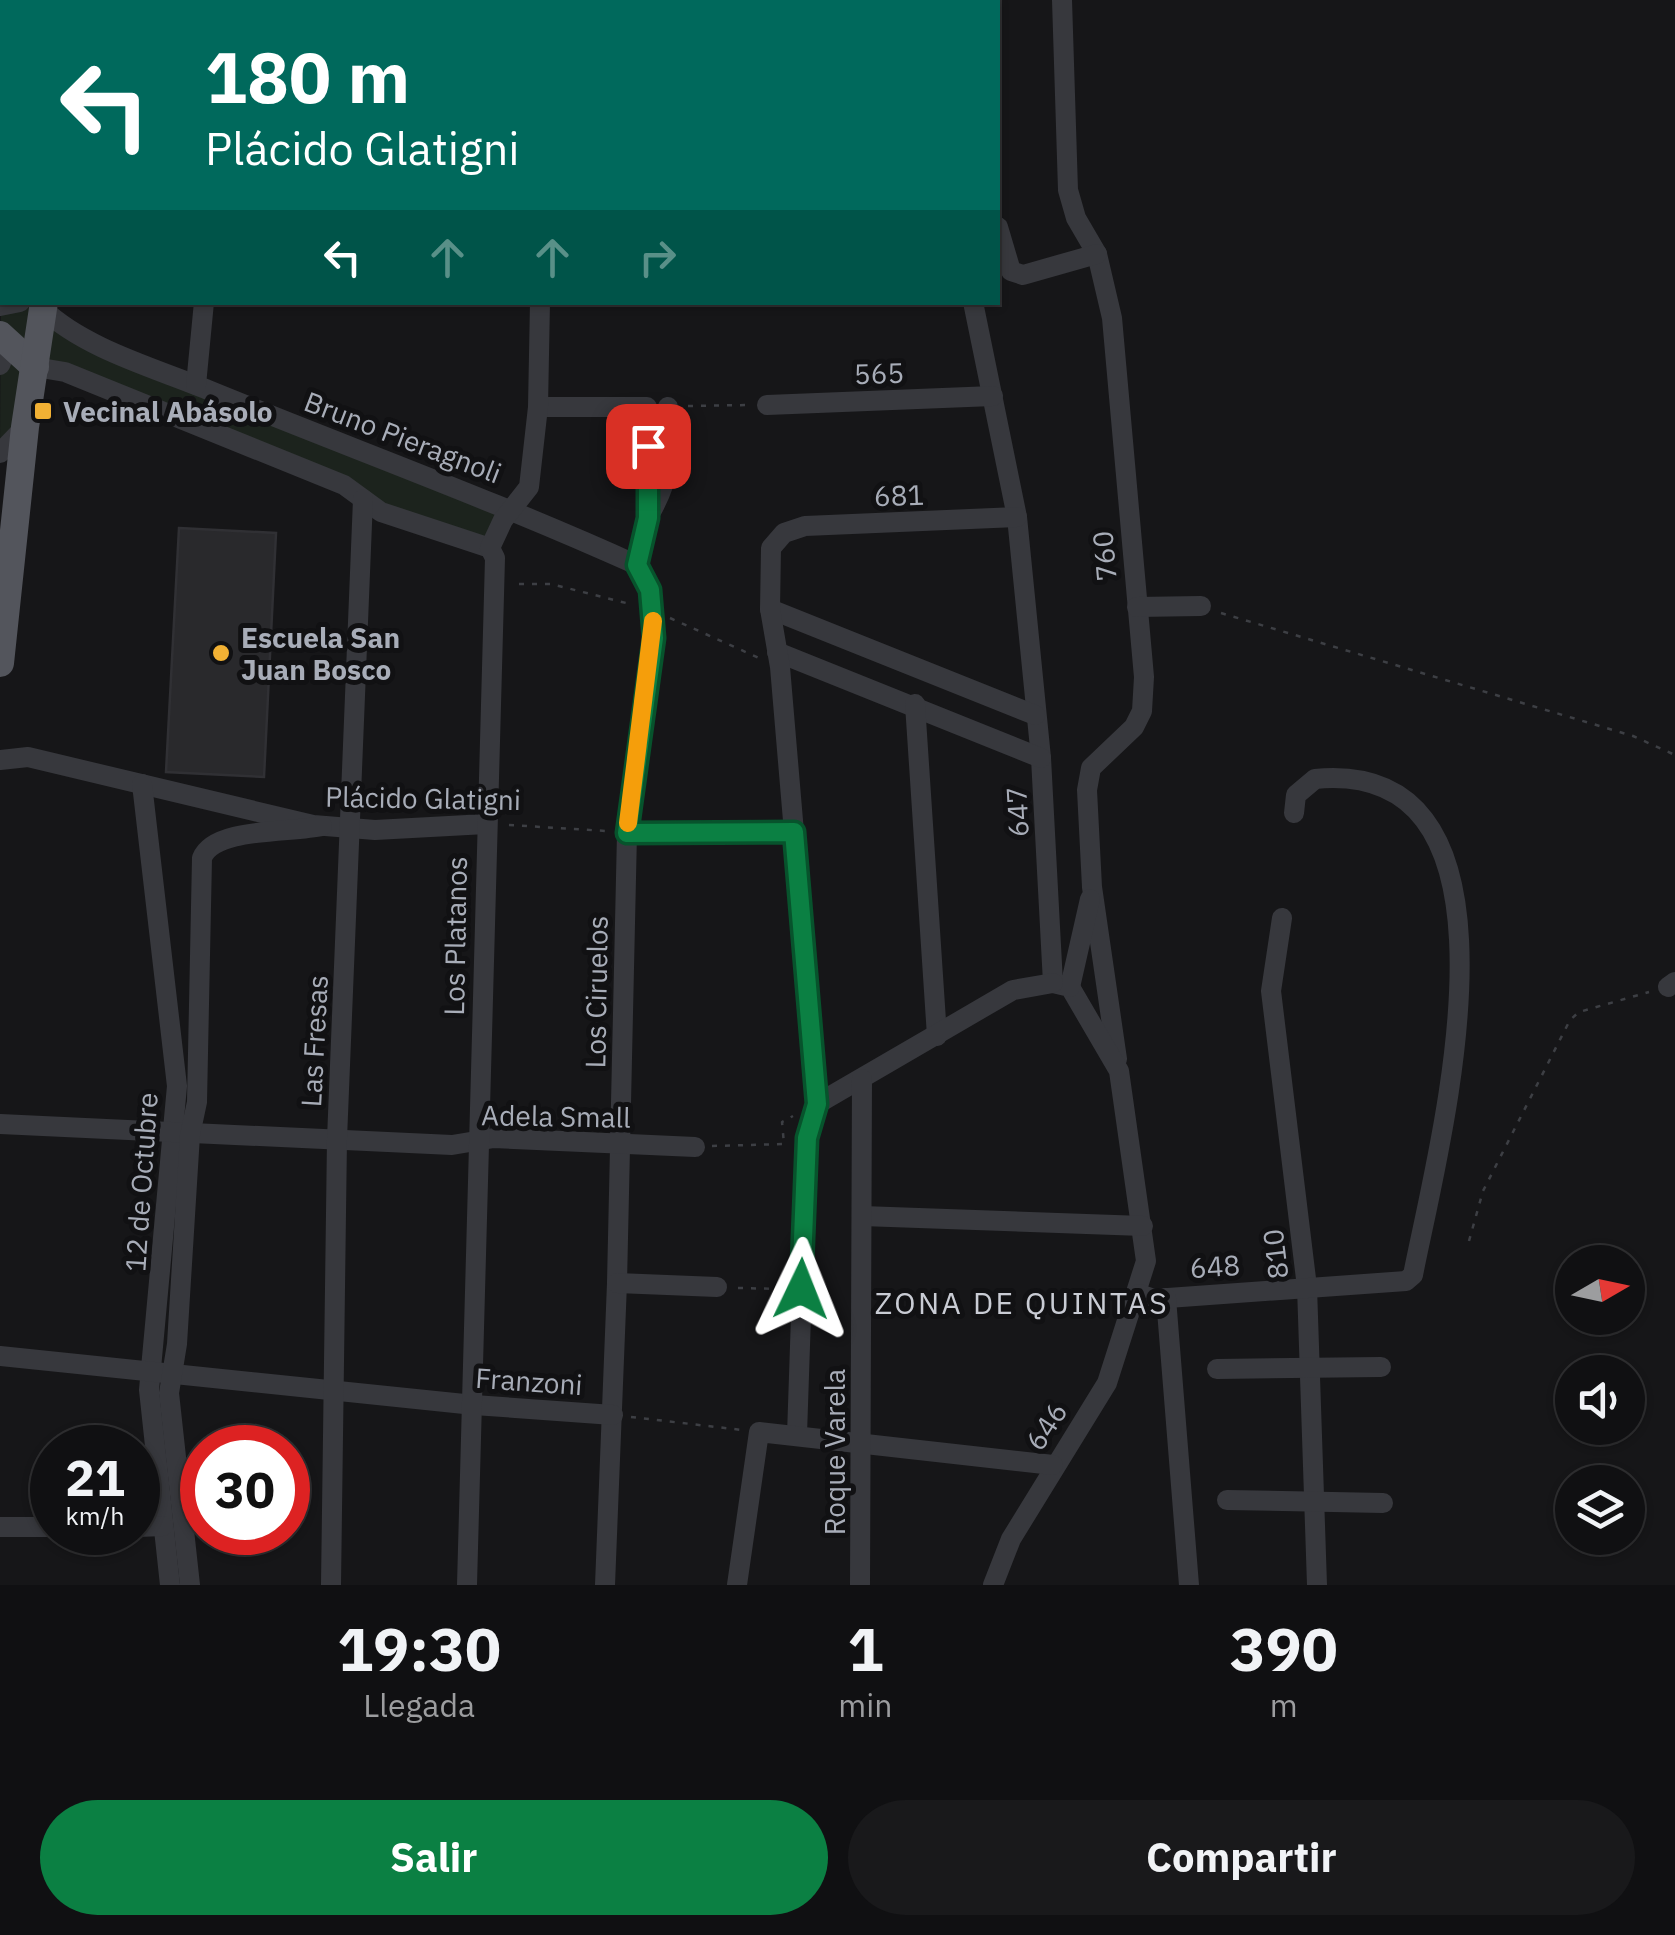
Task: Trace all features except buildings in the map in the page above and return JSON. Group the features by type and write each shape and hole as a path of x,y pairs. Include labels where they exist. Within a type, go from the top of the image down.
{"main road":[{"path":"0,663 35,368 35,305"},
{"path":"3,348 35,368"}],"street":[{"name":"760","path":"1062,0 1068,190 1076,218 1097,254 1112,318 1144,677 1142,710 1134,726 1092,768 1087,790 1092,888 1119,1070"},
{"name":"760","path":"1065,22 1074,0"},
{"path":"1000,234 1011,271 1023,275 1097,254"},
{"path":"0,306 35,305"},
{"name":"Bruno Pieragnoli","path":"35,305 72,332 513,509 637,565"},
{"path":"196,385 204,305"},
{"path":"35,368 82,380 344,485 381,512 490,548 530,488 538,407 540,305"},
{"name":"647","path":"974,305 1018,517 1061,985 1119,1070 1143,1226 1146,1261 1139,1294"},
{"name":"565","path":"767,405 993,396"},
{"path":"538,407 657,407 648,518 637,565"},
{"path":"0,452 25,427"},
{"name":"Las Fresas","path":"330,1585 336,1139 363,499"},
{"name":"681","path":"770,608 771,548 784,533 805,526 1018,517"},
{"name":"Los Platanos","path":"467,1585 495,558 490,548"},
{"name":"Los Ciruelos","path":"605,1585 618,1283 627,833 654,638 650,590 637,565"},
{"path":"1137,607 1201,606"},
{"path":"770,608 1036,715"},
{"path":"770,608 779,659 817,1104 807,1138 796,1436"},
{"path":"779,659 914,704 1041,758"},
{"path":"914,704 937,1036"},
{"name":"Plácido Glatigni","path":"0,760 28,757 352,830 486,824"},
{"name":"648","path":"1139,1294 1166,1298 1406,1281 1414,1275 1448,1115 1457,980 1452,873 1441,843 1427,821 1389,787 1368,780 1314,779 1296,795 1294,813"},
{"name":"12 de Octubre","path":"142,784 182,1135 161,1371 169,1393 190,1585"},
{"name":"12 de Octubre","path":"182,1135 197,1102 202,858 214,842 322,826"},
{"path":"627,833 794,832"},
{"path":"817,1104 1013,990 1061,985 1092,888"},
{"name":"810","path":"1282,918 1272,992 1307,1287 1316,1585"},
{"name":"Roque Varela","path":"860,1585 862,1079"},
{"name":"Adela Small","path":"0,1124 452,1145 478,1139 696,1147"},
{"path":"862,1216 1143,1226"},
{"path":"618,1283 717,1288"},
{"name":"646","path":"994,1585 1011,1539 1053,1465 1107,1383 1139,1294"},
{"path":"1166,1298 1190,1585"},
{"name":"Franzoni","path":"0,1356 474,1405 613,1414"},
{"path":"1217,1370 1381,1366"},
{"name":"12 de Octubre","path":"161,1371 149,1390 170,1585"},
{"path":"736,1585 758,1432 1053,1465"},
{"path":"1227,1500 1383,1503"},
{"path":"0,1527 30,1527"}],"path":[{"path":"657,407 767,405"},
{"path":"519,584 552,584 653,610 779,659"},
{"path":"1201,606 1633,736 1675,754"},
{"name":"Plácido Glatigni","path":"486,824 627,833"},
{"path":"1469,1240 1483,1191 1570,1020 1578,1012 1671,984"},
{"path":"696,1147 784,1144 782,1122 817,1104"},
{"path":"717,1288 801,1289"},
{"name":"Franzoni","path":"613,1414 758,1432"}],"shaded area":[{"path":"1,305 45,305 58,324 513,509 490,548 381,512 344,485 36,368 25,427 0,453"}],"slow traffic":[{"path":"628,823 654,638 653,621"}],"place":[{"name":"Vecinal Abásolo","path":"43,411"},
{"name":"Escuela San Juan Bosco","path":"221,653"}],"district":[{"name":"ZONA DE QUINTAS","path":"1022,1302"}],"route":[{"path":"648,446 648,518 637,550 637,565 650,590 654,638 627,833 794,832 817,1104 807,1138 801,1289"}]}
